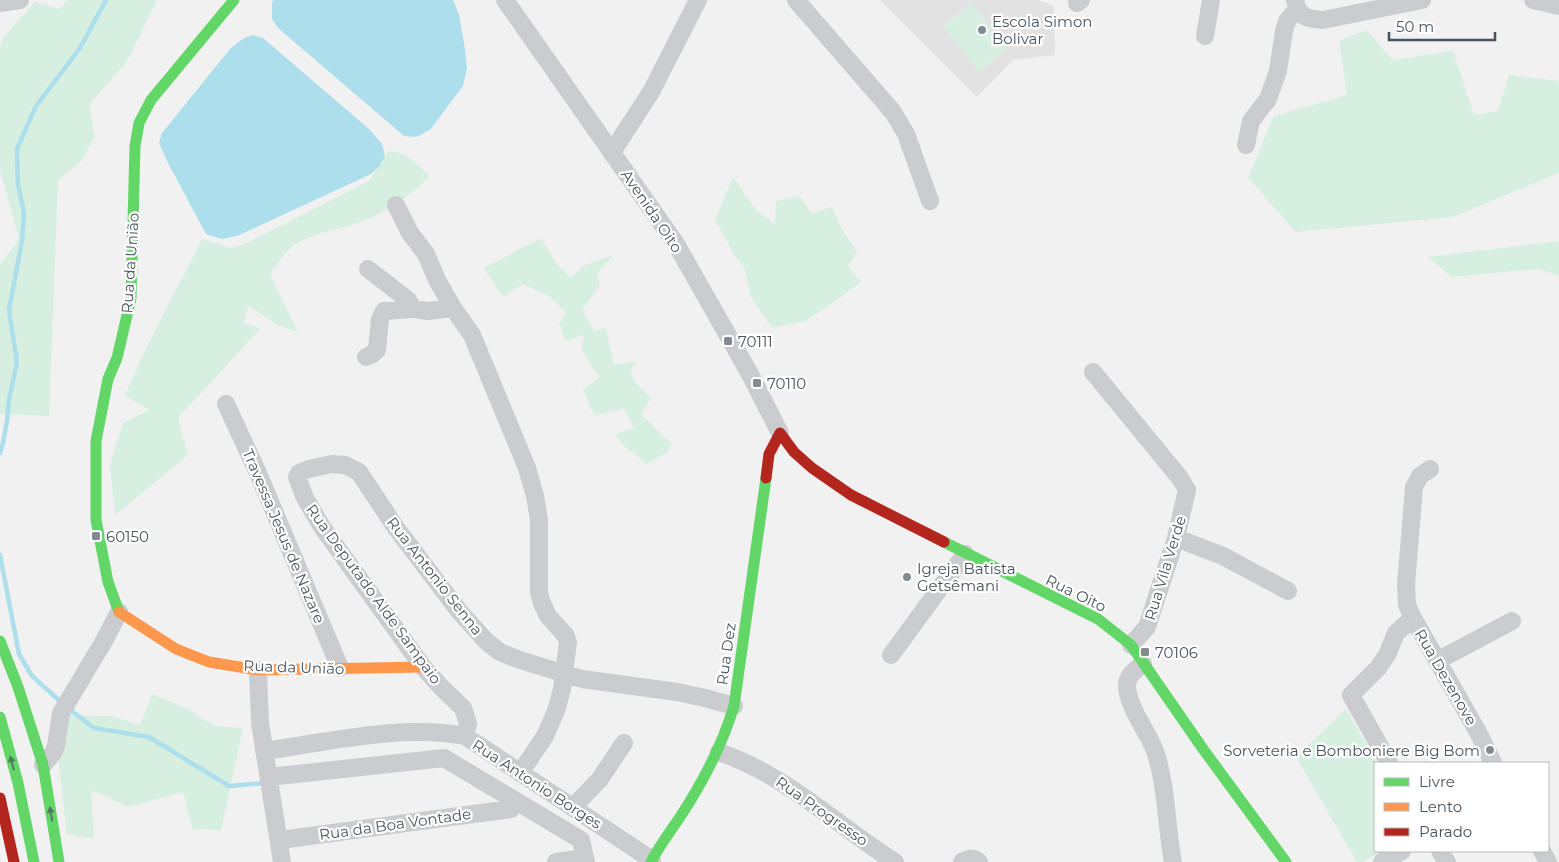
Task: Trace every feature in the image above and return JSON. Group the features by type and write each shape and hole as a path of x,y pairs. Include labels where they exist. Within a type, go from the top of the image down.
{"main road":[{"name":"Rua da União","path":"234,0 151,100 139,123 135,146 131,298 124,332 102,404 96,441 96,520 108,582 119,612 176,650 209,662 258,670 423,667"},
{"name":"Rua Oito","path":"780,433 794,452 812,468 851,495 1031,588 1098,619 1131,645 1203,750 1286,862"},
{"name":"Rua Dez","path":"652,861 698,789 719,752 728,728 734,706 769,454 780,433"},
{"path":"0,641 18,687 43,765 60,862"},
{"path":"0,716 18,783 34,862"},
{"path":"0,798 14,862"}],"street":[{"path":"0,3 20,0"},
{"name":"Avenida Oito","path":"505,0 676,244 751,376 780,433"},
{"path":"612,152 651,92 698,0"},
{"path":"796,0 893,112 906,134 930,201"},
{"path":"1205,36 1211,0"},
{"path":"1296,4 1303,16 1318,20 1367,12 1402,2 1422,0"},
{"path":"1533,0 1559,6"},
{"path":"1246,145 1251,121 1268,99 1278,72 1284,31 1296,4"},
{"path":"396,205 410,234 426,254 437,280 453,308 472,335 527,468 539,520 540,593 542,603 548,616 564,632 568,642 559,703 545,736 520,773"},
{"path":"368,270 408,300 413,309"},
{"path":"366,357 371,356 377,350 380,319 384,311 413,309 428,312 453,308"},
{"name":"Rua Vila Verde","path":"1093,372 1185,485 1187,490 1176,538 1147,627 1131,645"},
{"name":"Travessa Jesus de Nazare","path":"226,404 258,473 340,668"},
{"name":"Rua Antonio Senna","path":"299,473 332,464 345,465 359,472 402,536 459,611 487,642 500,652 582,679 620,686 677,692 734,706"},
{"name":"Rua Dezenove","path":"1430,469 1420,476 1414,487 1406,585 1407,605 1436,661 1479,734 1493,762"},
{"name":"Rua Deputado Alde Sampaio","path":"299,473 297,480 315,516 423,667 463,708 468,724 465,736"},
{"path":"1176,538 1223,556 1288,590"},
{"path":"891,655 965,554"},
{"path":"43,765 56,746 61,713 119,612"},
{"name":"Rua Dezenove","path":"1388,762 1351,695 1378,668 1396,633 1413,618"},
{"path":"1436,661 1512,620"},
{"path":"1143,664 1131,673 1127,681 1127,687 1130,703 1155,752 1162,784 1173,862"},
{"path":"258,670 260,722 282,862"},
{"name":"Rua Antonio Borges","path":"264,751 398,732 447,733 465,736 652,861"},
{"path":"573,808 600,779 624,743"},
{"name":"Rua Progresso","path":"719,752 740,759 780,781 812,801 870,846 895,862"},
{"path":"269,777 444,758 581,840 586,860 556,862"},
{"name":"Rua da Boa Vontade","path":"280,840 511,809"},
{"path":"1382,862 1400,852"},
{"path":"962,862 970,858 979,862"}],"shaded area":[{"name":"Escola Simon Bolivar","path":"880,0 1038,0 1054,6 1055,55 1013,60 977,97"}],"green space":[{"path":"68,0 157,0 127,61 89,105 95,136 82,160 58,180 49,416 0,414 0,265 19,239 0,169 0,48 3,38 35,2 59,9"},
{"path":"971,4 1007,48 979,71 943,26"},
{"path":"1366,30 1393,60 1453,51 1474,115 1498,111 1509,75 1559,81 1559,173 1453,217 1296,232 1248,178 1274,116 1347,95 1339,41"},
{"path":"389,151 405,154 430,176 407,196 373,217 311,237 288,250 270,274 298,332 278,325 249,306 243,323 260,329 178,418 188,455 115,515 110,465 123,423 149,410 125,395 144,353 202,239 231,248 247,243 369,181"},
{"path":"733,177 757,211 775,224 776,201 799,196 812,213 832,207 841,228 857,252 848,266 861,282 805,321 772,328 751,297 745,269 735,256 715,220"},
{"path":"541,238 556,263 571,278 583,266 613,255 597,274 600,285 582,310 595,331 606,328 614,365 637,362 630,371 636,383 651,398 641,414 672,444 667,453 647,464 624,446 615,434 634,428 624,408 594,416 583,389 599,378 582,350 584,335 566,341 559,324 566,313 549,296 523,284 503,297 484,268"},
{"path":"1559,241 1559,276 1538,269 1451,277 1428,257"},
{"path":"152,694 186,708 214,726 243,728 221,830 193,829 183,792 127,807 91,790 94,839 67,834 58,758 61,715 111,716 140,725"},
{"path":"1346,709 1376,762 1374,762 1374,852 1381,852 1362,862 1357,862 1296,757"}],"water":[{"path":"274,0 453,0 459,15 465,49 467,68 463,86 430,130 416,137 404,136 278,28 272,19 272,2"},
{"path":"253,35 263,38 369,129 382,144 385,156 379,167 371,174 237,236 222,239 206,234 159,143 162,133 230,49 244,38"}],"waterway":[{"path":"0,453 17,362 9,310 22,241 24,213 18,184 17,149 36,106 80,48 106,0"},
{"path":"0,555 19,654 32,676 62,703"},
{"path":"68,708 94,728 149,737 229,786 266,783"}],"traffic: fast":[{"path":"119,612 108,582 96,520 96,441 108,379 117,358 131,298 135,146 139,123 151,100 234,0"},
{"path":"651,862 704,777 724,735 734,706 766,478"},
{"path":"944,542 1098,619 1131,645 1203,749 1286,862"},
{"path":"0,641 18,687 43,765 59,862"},
{"path":"0,717 18,783 34,862"}],"traffic: slow":[{"path":"119,612 176,649 209,662 258,670 423,667"}],"traffic: jam":[{"path":"766,478 769,454 780,433 794,452 812,468 851,495 944,542"},
{"path":"0,798 14,862"}],"place":[{"name":"Escola Simon Bolivar","path":"982,30"},
{"name":"70111","path":"728,341"},
{"name":"70110","path":"757,383"},
{"name":"60150","path":"96,536"},
{"name":"Igreja Batista Getsêmani","path":"907,577"},
{"name":"70106","path":"1145,652"},
{"name":"Sorveteria e Bomboniere Big Bom","path":"1490,750"}]}
